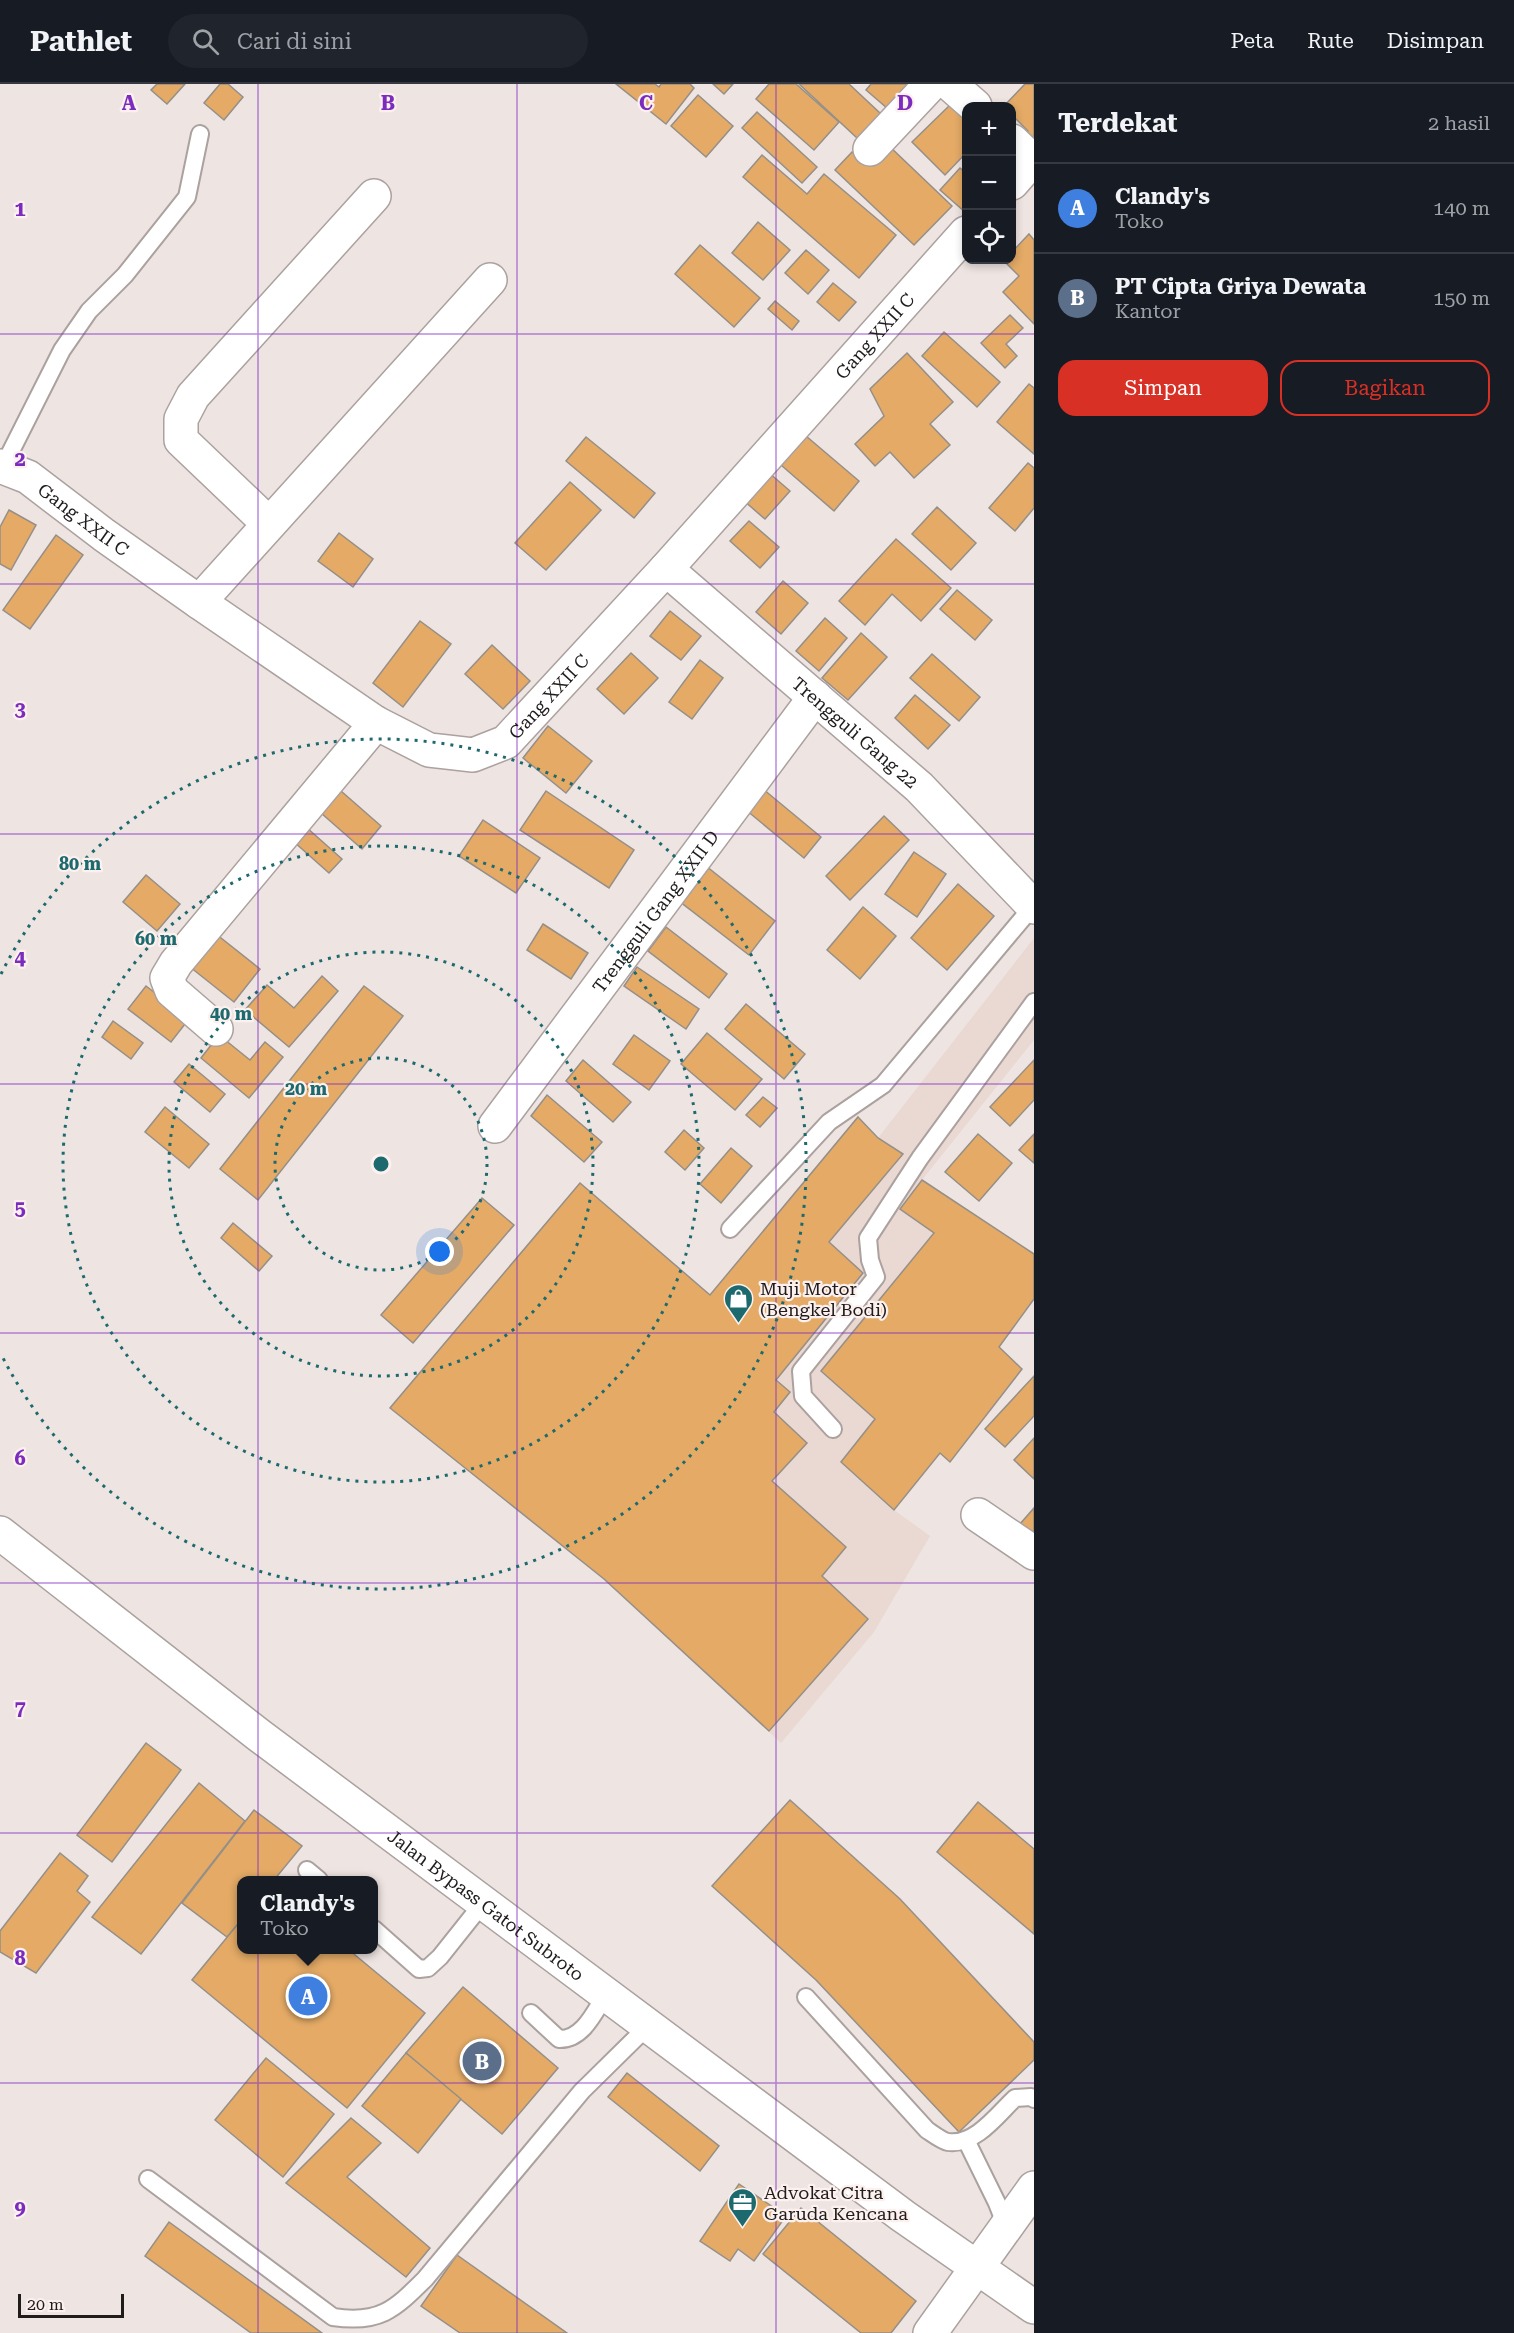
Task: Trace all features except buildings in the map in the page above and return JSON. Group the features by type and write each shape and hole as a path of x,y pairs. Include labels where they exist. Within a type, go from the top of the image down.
{"main road":[{"path":"870,149 931,84"},
{"path":"950,84 970,102"},
{"path":"269,524 181,440 181,419 193,396 374,196"},
{"name":"Gang XXII C","path":"1,466 28,477 199,602 376,723 429,750 473,755 506,742 666,569 962,237"},
{"path":"199,602 490,280"},
{"name":"Trengguli Gang 22","path":"666,569 919,787 1034,907"},
{"name":"Trengguli Gang XXII D","path":"495,1126 815,697"},
{"path":"216,1029 172,991 167,978 176,963 376,723"},
{"path":"978,1515 1034,1553"},
{"name":"Jalan Bypass Gatot Subroto","path":"0,1533 260,1736 483,1903 977,2270 1034,2307"},
{"path":"930,2333 1034,2188"}],"lane":[{"path":"1,466 62,350 89,311 125,275 187,196 200,134"},
{"path":"730,1229 829,1122 883,1085 1034,907"},
{"path":"833,1429 803,1396 801,1371 876,1277 870,1260 868,1238 920,1158 1034,1002"},
{"path":"378,1933 419,1969 428,1968 440,1957 483,1903"},
{"path":"531,2013 559,2040 566,2040 573,2038 585,2026 606,1994"},
{"path":"806,1997 927,2130 948,2142 966,2140 984,2128 1014,2098 1034,2098"},
{"path":"148,2179 333,2317 355,2320 378,2316 404,2300 425,2279 582,2091 648,2026"},
{"path":"966,2140 997,2202 1006,2226"}],"shaded area":[{"name":"Muji Motor (Bengkel Bodi)","path":"1034,938 1034,1040 922,1180 1034,1254 1034,1299 999,1347 1022,1369 950,1462 940,1454 894,1510 930,1536 874,1632 781,1743 604,1579 390,1408 580,1183 710,1295 858,1117 878,1138"}],"place":[{"name":"Muji Motor (Bengkel Bodi)","path":"739,1324"},
{"name":"Clandy's","path":"308,1996"},
{"name":"PT Cipta Griya Dewata","path":"482,2061"},
{"name":"Advokat Citra Garuda Kencana","path":"743,2228"}]}
